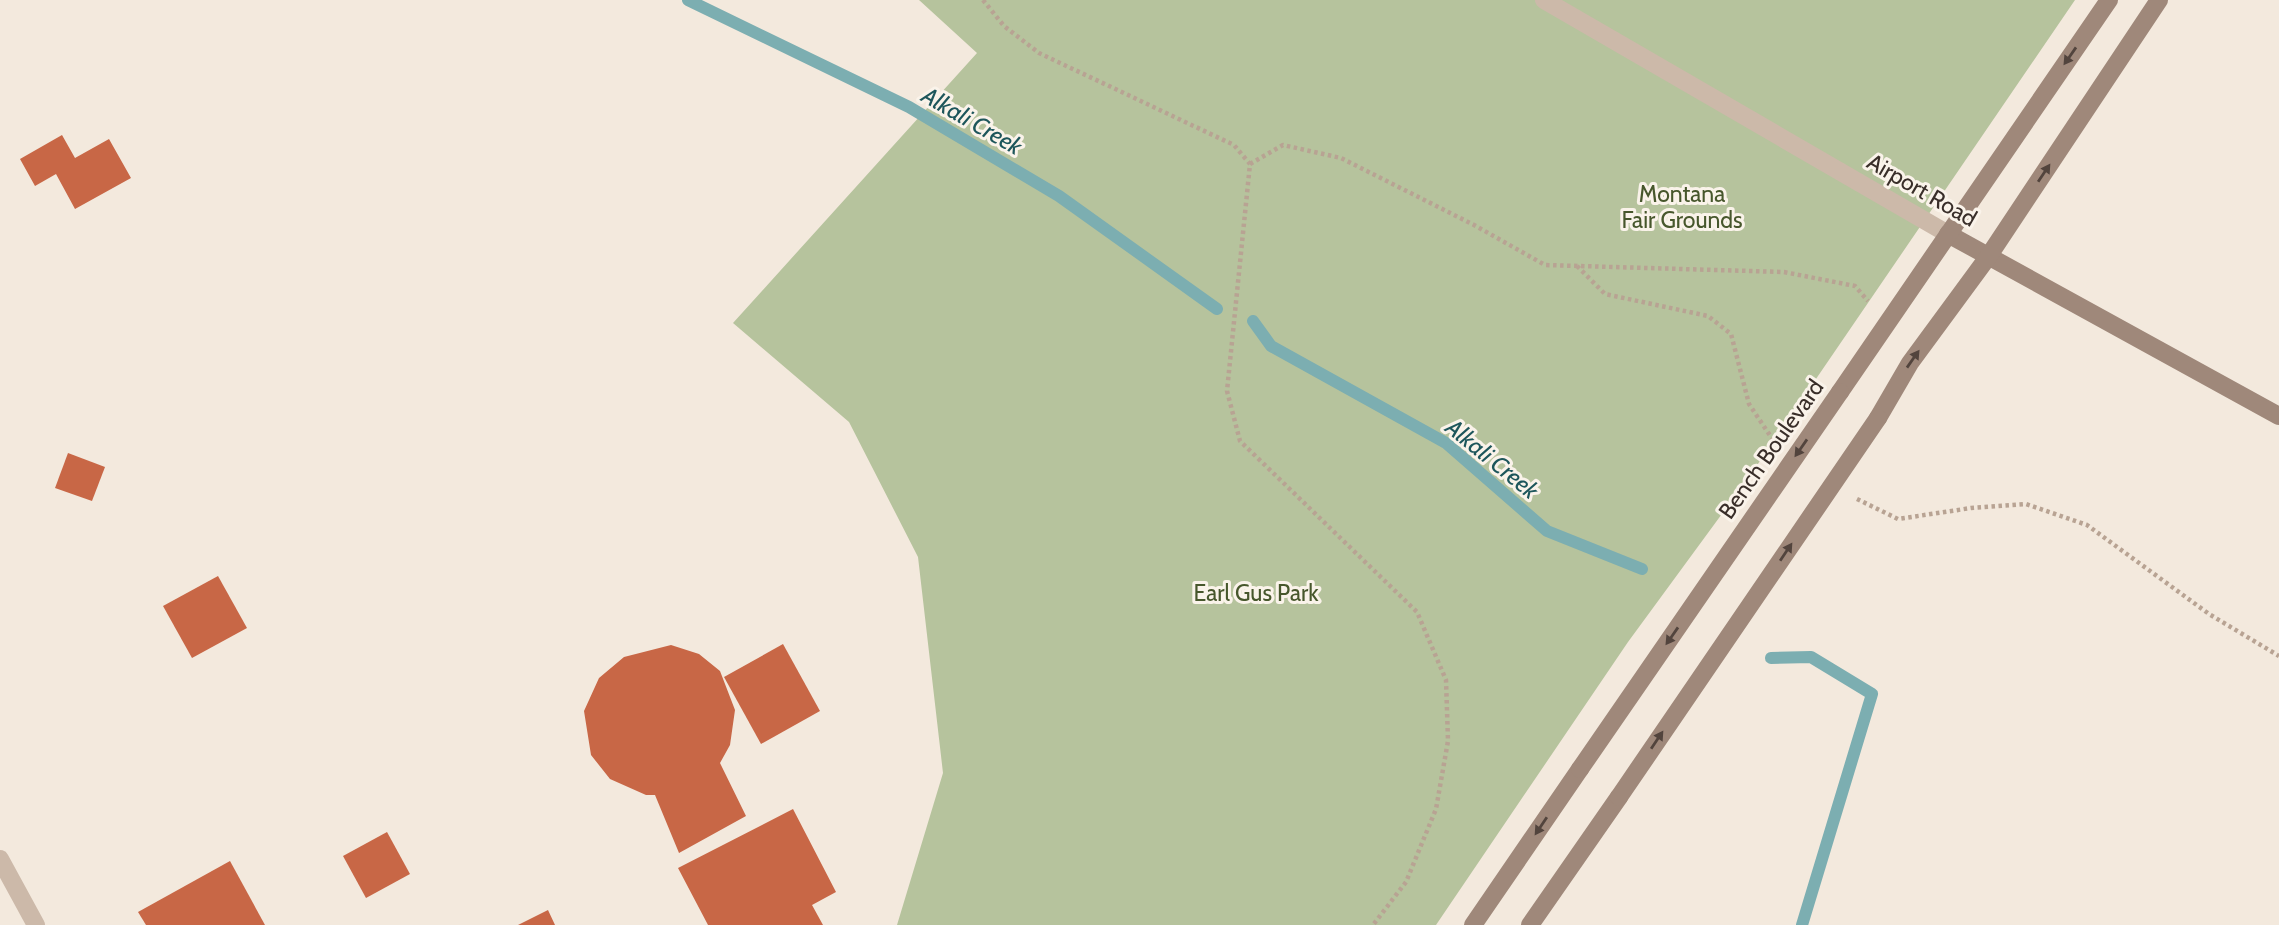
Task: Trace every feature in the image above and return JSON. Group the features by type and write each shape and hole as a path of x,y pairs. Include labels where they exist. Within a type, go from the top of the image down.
{"main road":[{"name":"Bench Boulevard","path":"1473,925 2109,0"},
{"path":"1530,925 1878,418 1910,363 1988,257 2159,0"},
{"name":"Airport Road","path":"1948,234 2279,416"}],"street":[{"name":"Airport Road","path":"1544,0 1948,234"},
{"path":"0,859 36,925"}],"path":[{"path":"983,0 1004,26 1039,53 1234,145 1250,164 1227,391 1240,441 1417,612 1446,680 1448,741 1436,809 1406,882 1373,925"},
{"path":"1250,164 1283,145 1341,158 1474,225 1545,265 1784,272 1854,286 1887,322"},
{"path":"1577,266 1605,294 1668,310 1708,316 1731,334 1749,404 1772,439 1782,447"},
{"path":"1854,497 1899,519 1971,508 2026,504 2087,525 2209,614 2279,656"}],"green space":[{"name":"Earl Gus Park","path":"919,0 2075,0 1749,477 1628,642 1436,925 897,925 943,773 918,557 849,422 733,323 977,53"}],"building":[{"path":"62,135 75,158 109,139 131,178 75,209 56,174 35,186 20,159"},
{"path":"68,453 105,467 92,501 55,488"},
{"path":"218,576 247,628 192,658 163,606"},
{"path":"783,644 820,711 761,744 724,677"},
{"path":"671,645 699,654 720,671 735,710 730,745 720,763 746,816 679,853 655,795 646,795 610,779 591,755 584,711 599,678 624,657"},
{"path":"793,809 836,892 812,905 823,925 708,925 678,868"},
{"path":"387,832 410,874 366,898 343,856"},
{"path":"230,861 265,925 146,925 138,912"},
{"path":"548,910 555,925 518,925"}],"waterway":[{"name":"Alkali Creek","path":"688,0 909,107 1059,196 1217,309"},
{"name":"Alkali Creek","path":"1253,321 1271,346 1446,443 1547,531 1642,569"},
{"name":"Alkali Creek","path":"1771,658 1811,657 1872,694 1802,925"}],"park label":[{"name":"Montana Fair Grounds","path":"1682,207"}]}
